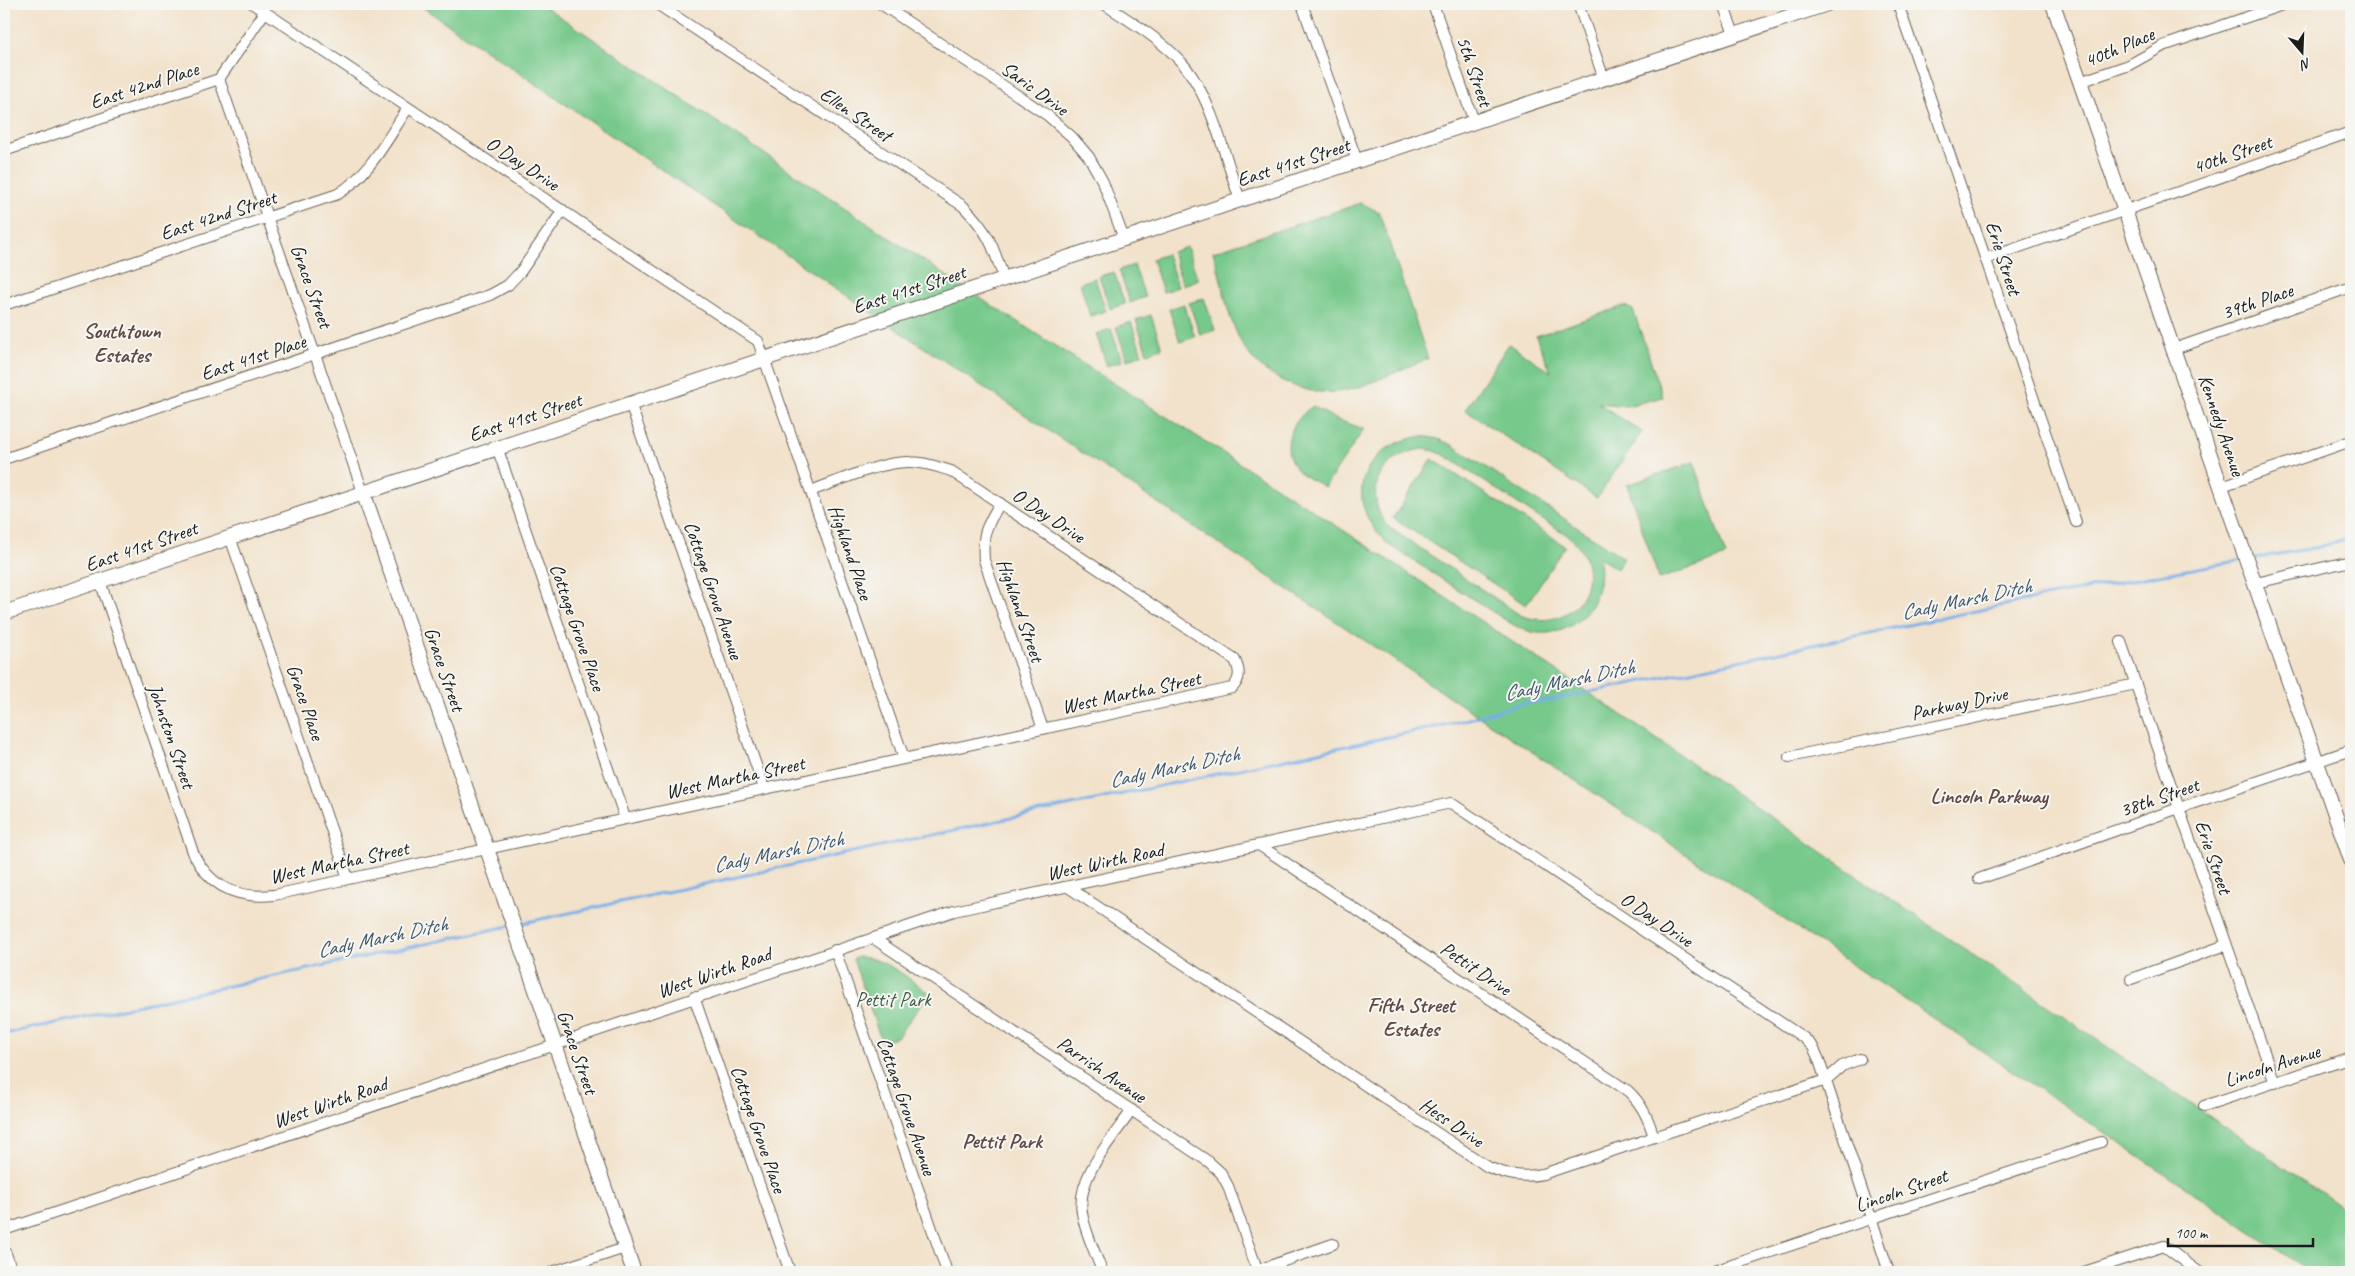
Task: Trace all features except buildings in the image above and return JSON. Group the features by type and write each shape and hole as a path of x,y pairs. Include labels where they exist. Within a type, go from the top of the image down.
{"street":[{"name":"O Day Drive","path":"253,4 758,341 765,358"},
{"name":"Ellen Street","path":"657,4 963,206 980,223 991,240 1004,279"},
{"name":"Saric Drive","path":"881,4 1047,115 1072,137 1089,157 1103,182 1124,239"},
{"path":"1104,4 1144,31 1184,64 1208,108 1240,200"},
{"path":"1302,4 1357,161"},
{"name":"5th Street","path":"1433,4 1474,122"},
{"path":"1578,4 1604,78"},
{"path":"1723,4 1734,34"},
{"name":"East 41st Street","path":"4,613 1826,4"},
{"name":"Erie Street","path":"1898,4 1983,249 1984,259 2076,522"},
{"name":"Kennedy Avenue","path":"2053,4 2351,860"},
{"name":"40th Place","path":"2080,82 2129,65 2163,46 2285,4"},
{"name":"East 42nd Place","path":"4,151 219,79 265,12"},
{"name":"Grace Street","path":"219,79 634,1272"},
{"name":"East 42nd Street","path":"4,305 338,194 354,184 366,170 408,108"},
{"name":"40th Street","path":"1984,259 2351,132"},
{"name":"East 41st Place","path":"4,459 490,295 508,285 521,271 563,210"},
{"name":"39th Place","path":"2174,349 2351,287"},
{"name":"Highland Place","path":"765,358 904,758"},
{"name":"Cottage Grove Avenue","path":"630,403 764,788"},
{"path":"2222,486 2351,441"},
{"name":"Cottage Grove Place","path":"497,447 625,818"},
{"name":"O Day Drive","path":"811,491 888,465 909,462 929,464 951,471 1235,660 1240,675"},
{"name":"Highland Street","path":"1000,503 987,524 982,540 984,560 1043,728"},
{"name":"Grace Place","path":"230,537 348,878"},
{"path":"2253,577 2351,560"},
{"name":"Johnston Street","path":"100,581 194,854 206,874 229,891"},
{"name":"Erie Street","path":"2121,642 2275,1084"},
{"name":"West Martha Street","path":"229,891 246,896 260,896 486,849 1232,688 1238,683 1240,675"},
{"name":"Parkway Drive","path":"1789,757 2136,684"},
{"name":"38th Street","path":"1979,879 2179,808 2351,750"},
{"name":"O Day Drive","path":"1451,803 1804,1038 1813,1047 1826,1080 1889,1272"},
{"name":"West Wirth Road","path":"4,1230 954,911 1451,803"},
{"name":"Pettit Drive","path":"1260,845 1628,1091 1639,1101 1654,1136"},
{"name":"Hess Drive","path":"1068,887 1488,1167 1505,1174 1524,1177 1543,1174 1826,1080 1842,1066 1860,1059"},
{"name":"Parrish Avenue","path":"873,938 1209,1162 1221,1173 1228,1186 1258,1271"},
{"path":"2131,979 2226,945"},
{"name":"Cottage Grove Avenue","path":"835,950 947,1272"},
{"name":"Cottage Grove Place","path":"694,997 790,1272"},
{"name":"Lincoln Avenue","path":"2204,1106 2275,1084 2351,1057"},
{"path":"1102,1272 1082,1214 1081,1196 1085,1180 1132,1110"},
{"name":"Lincoln Street","path":"1711,1272 2101,1142"},
{"path":"1258,1271 1333,1244"},
{"path":"2084,1272 2164,1246 2199,1272"},
{"path":"552,1272 625,1248"},
{"path":"4,1254 10,1272"}],"green space":[{"path":"418,4 545,4 544,6 969,291 1311,509 1567,678 2351,1213 2351,1272 2310,1272 2083,1118 881,319"},
{"path":"1361,203 1379,212 1428,359 1372,382 1338,392 1320,392 1301,388 1271,375 1247,352 1228,310 1213,252"},
{"path":"1187,247 1198,280 1183,285 1172,252"},
{"path":"1167,254 1178,287 1163,292 1152,259"},
{"path":"1134,265 1145,297 1130,303 1119,270"},
{"path":"1114,272 1125,304 1110,309 1099,276"},
{"path":"1095,278 1106,311 1090,316 1080,283"},
{"path":"1204,298 1215,330 1200,335 1189,303"},
{"path":"1184,304 1195,337 1180,342 1169,309"},
{"path":"1624,306 1633,310 1663,397 1627,406 1598,403 1642,432 1597,498 1465,410 1509,344 1551,372 1536,336"},
{"path":"1151,315 1162,348 1147,353 1136,320"},
{"path":"1131,322 1142,354 1127,360 1116,327"},
{"path":"1111,329 1122,361 1107,366 1096,334"},
{"path":"1313,406 1335,419 1364,429 1325,487 1305,476 1295,467 1290,459 1288,450 1288,441 1294,425"},
{"path":"1423,436 1438,439 1452,445 1624,558 1617,569 1598,557 1600,571 1598,585 1588,610 1567,628 1554,632 1539,633 1524,630 1510,623 1389,545 1374,528 1365,511 1362,494 1364,477 1372,463 1384,451 1401,441","holes":["1423,449 1435,451 1446,456 1562,531 1576,543 1585,559 1588,576 1584,593 1573,608 1561,616 1541,620 1520,615 1387,526 1379,513 1376,500 1376,488 1380,476 1396,458 1409,452"]},
{"path":"1432,459 1565,546 1526,605 1393,518"},
{"path":"1694,462 1726,556 1659,579 1627,485"},
{"name":"Pettit Park","path":"858,957 868,958 887,965 930,993 897,1037 882,1043 853,959"}],"waterway":[{"name":"Cady Marsh Ditch","path":"2249,559 2320,547 2351,537"},
{"name":"Cady Marsh Ditch","path":"518,924 1458,722 1520,704 1551,700 2069,592 2243,560"},
{"name":"Cady Marsh Ditch","path":"4,1034 509,926"}],"district":[{"name":"Southtown Estates","path":"122,343"},
{"name":"Lincoln Parkway","path":"1989,796"},
{"name":"Fifth Street Estates","path":"1411,1017"},
{"name":"Pettit Park","path":"1002,1141"}]}
